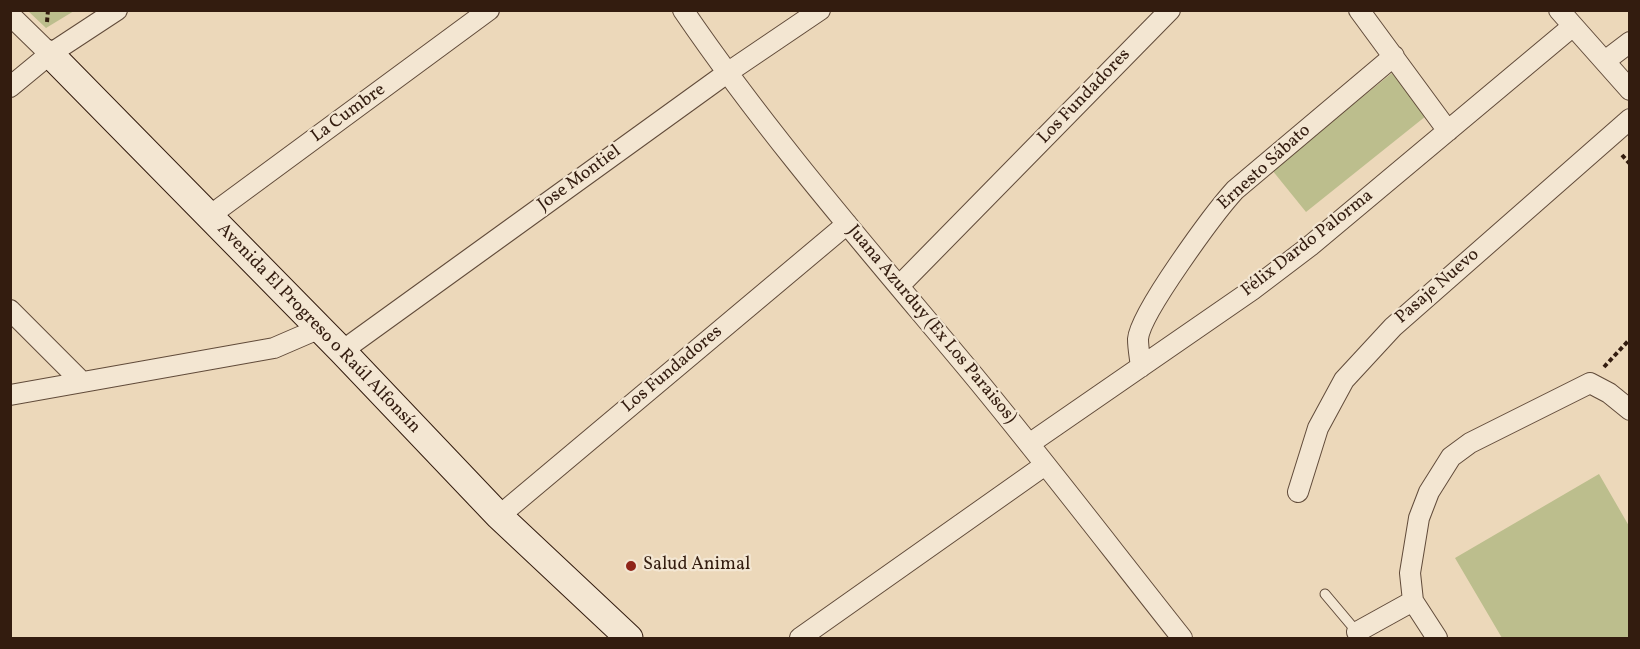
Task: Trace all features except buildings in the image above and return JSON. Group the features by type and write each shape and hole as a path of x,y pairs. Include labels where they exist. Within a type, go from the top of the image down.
{"street":[{"path":"10,87 50,54 117,10"},
{"name":"La Cumbre","path":"208,217 489,10"},
{"name":"Juana Azurduy (Ex Los Paraisos)","path":"683,10 727,73 847,224 1029,444 1182,639"},
{"name":"Jose Montiel","path":"342,351 727,73 820,10"},
{"name":"Los Fundadores","path":"899,286 1170,10"},
{"path":"1359,10 1448,131"},
{"path":"1559,10 1629,90"},
{"name":"Avenida El Progreso o Raúl Alfonsín","path":"10,15 342,351 499,516 628,639"},
{"name":"Félix Dardo Palorma","path":"1029,444 1252,291 1310,246 1573,26"},
{"path":"1605,61 1629,42"},
{"name":"Ernesto Sábato","path":"1141,367 1138,338 1146,316 1219,208 1235,190 1394,56"},
{"name":"Pasaje Nuevo","path":"1298,492 1318,428 1344,380 1393,327 1629,119"},
{"name":"Los Fundadores","path":"499,516 847,224"},
{"path":"10,310 81,381"},
{"path":"10,395 274,348 318,329"},
{"path":"1437,639 1413,601 1410,573 1419,518 1429,492 1451,457 1470,443 1590,383 1609,393 1629,410"},
{"path":"800,639 1045,465"},
{"path":"1360,635 1413,601"}],"lane":[{"path":"1325,594 1360,635"}],"path":[{"path":"1590,383 1629,339"}],"green space":[{"path":"28,11 74,11 46,28"},
{"path":"1392,73 1426,116 1306,212 1272,170"},
{"path":"1599,474 1629,526 1629,638 1502,638 1455,558"}],"place":[{"name":"Salud Animal","path":"631,566"}]}
